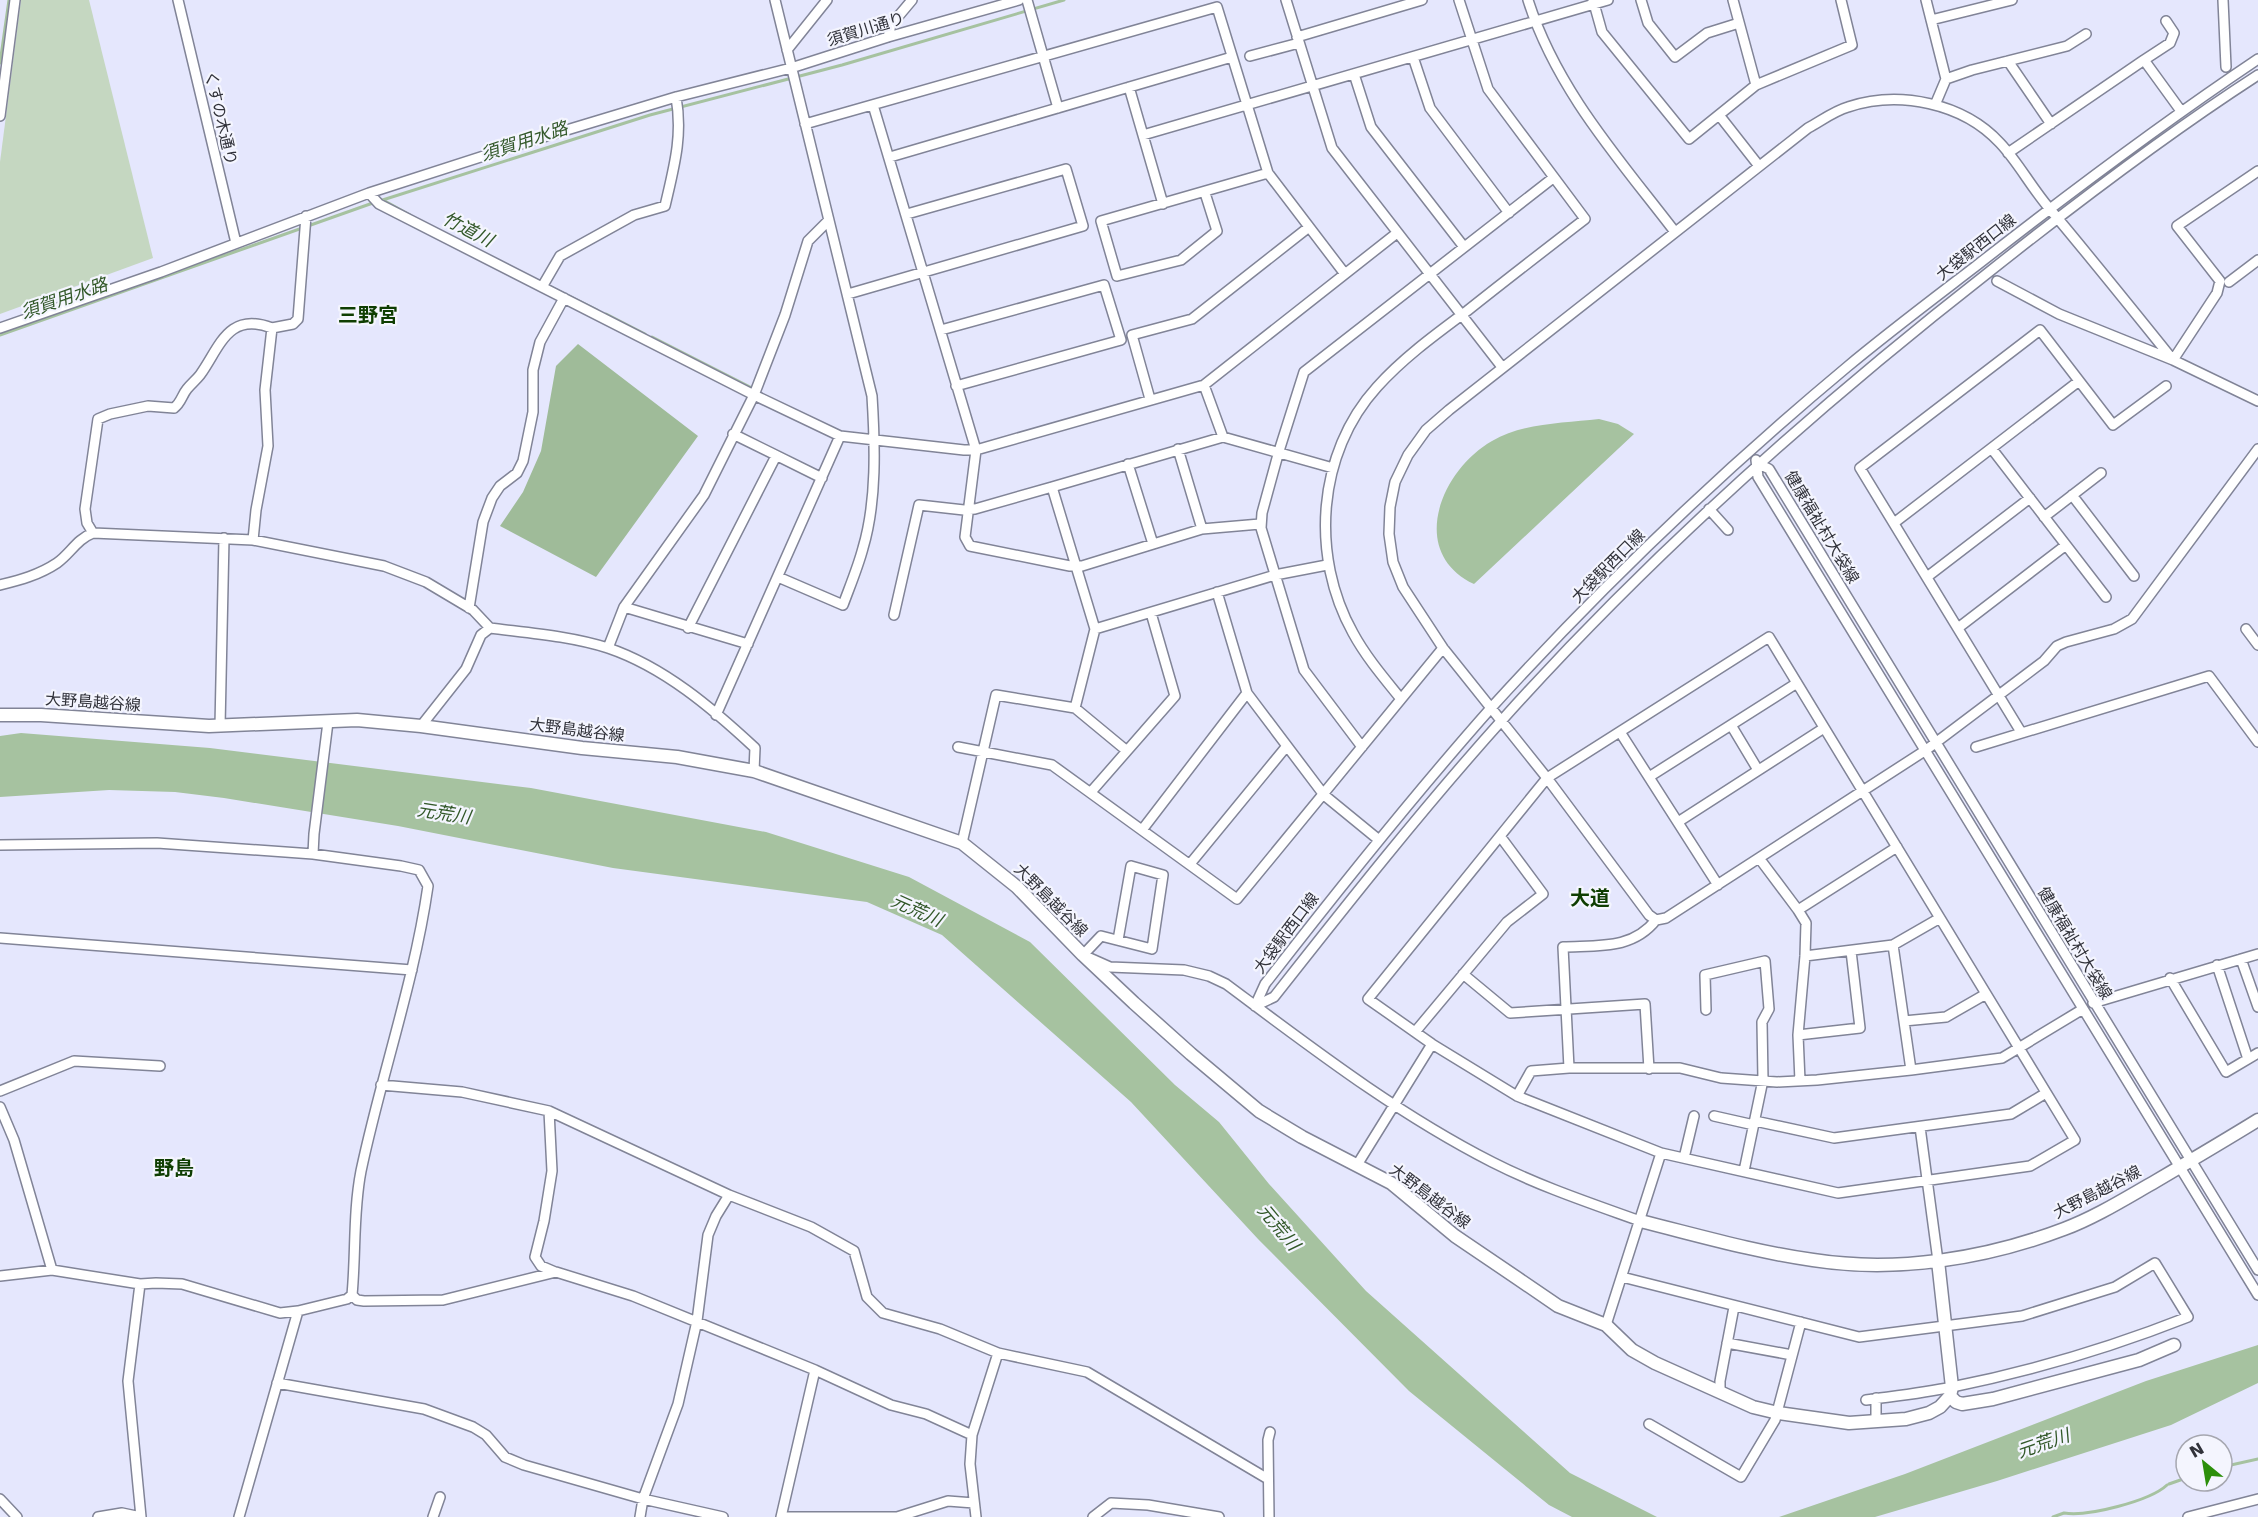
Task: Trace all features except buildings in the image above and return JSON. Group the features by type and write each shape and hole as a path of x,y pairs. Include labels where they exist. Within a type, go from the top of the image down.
{"main road":[{"name":"大野島越谷線","path":"0,715 41,715 220,726 357,720 421,726 582,748 677,757 754,771 962,843 1017,887 1083,955 1182,1047 1259,1111 1302,1137 1391,1183 1455,1236 1558,1306 1606,1325 1632,1350 1655,1363 1753,1407 1778,1413 1849,1422 1906,1419 1929,1413 1940,1407 1951,1392"},
{"name":"大野島越谷線","path":"1640,1221 1814,1260 1887,1264 1938,1261 1996,1249 2065,1229 2126,1199 2258,1120"},
{"path":"1938,1261 1951,1392 1956,1402 1962,1404 1993,1399 2139,1360 2174,1345"}],"street":[{"path":"0,116 15,0"},
{"name":"くすの木通り","path":"178,0 236,243"},
{"path":"774,0 872,396 875,440 873,487 864,546 843,605 778,576"},
{"path":"787,50 827,0"},
{"path":"888,37 891,25 912,0"},
{"name":"須賀川通り","path":"0,328 161,272 369,193 676,97 791,68 888,37 1019,0"},
{"path":"1027,0 1058,108"},
{"path":"1286,0 1332,148 1502,367"},
{"path":"1250,56 1422,0"},
{"path":"1401,699 1354,635 1341,609 1327,565 1326,506 1333,468 1347,432 1377,386 1410,354 1585,219 1488,90 1459,0"},
{"path":"1528,0 1535,22 1556,66 1577,102 1675,232"},
{"path":"1143,135 1535,22 1594,2 1608,0"},
{"path":"1641,0 1648,23 1675,57 1707,33 1739,23"},
{"path":"1732,0 1756,86"},
{"path":"1594,2 1602,32 1689,139 1756,86 1852,45 1841,0"},
{"path":"1926,0 1946,79 1935,105"},
{"path":"1931,20 2012,0"},
{"path":"2223,0 2226,67"},
{"path":"805,124 1217,7 1268,173 1345,274"},
{"path":"2008,153 2170,43 2174,33 2166,21"},
{"path":"1946,79 2067,46 2086,34"},
{"path":"890,157 1232,57"},
{"path":"1413,57 1430,108 1509,213"},
{"name":"大袋駅西口線","path":"1255,1006 1265,984 1379,840 1491,708 1630,564 1750,451 1848,365 2049,209 2181,111 2258,59"},
{"path":"2144,60 2181,111"},
{"path":"2008,61 2051,124"},
{"path":"1354,74 1371,127 1464,248"},
{"name":"大袋駅西口線","path":"1255,1006 1274,997 1391,850 1501,721 1666,549 1757,463 1889,350 2058,218 2169,135 2258,75"},
{"path":"1129,87 1163,204"},
{"path":"542,287 560,256 634,215 665,206 679,143 676,97"},
{"path":"1656,920 1649,915 1547,778 1443,648 1403,586 1393,562 1389,534 1390,507 1395,482 1408,455 1426,430 1502,367 1808,128 1847,107 1875,101 1903,99 1935,105 1976,123 2000,142 2049,209 2173,360"},
{"path":"873,105 976,450 965,537 970,546 1076,566 1202,529 1260,524"},
{"path":"1719,115 1759,166"},
{"path":"848,294 1083,226 1066,169 906,214"},
{"path":"2173,360 2217,293 2220,281 2177,226 2258,171"},
{"path":"1205,193 1217,231 1181,260 1117,276 1101,221 1205,193 1268,173"},
{"path":"1362,747 1304,670 1260,524 1279,451 1304,372 1553,178"},
{"path":"369,193 379,204 754,395 840,436 976,450 1204,385 1397,233"},
{"path":"93,533 87,523 85,509 98,419 110,414 148,406 174,408 187,388 200,376 215,348 227,334 240,325 252,322 272,328 293,324 298,319 306,216"},
{"path":"608,648 624,607 704,495 754,395 785,315 807,241 829,220"},
{"path":"1150,399 1132,335 1192,319 1309,227"},
{"path":"2229,282 2258,260"},
{"path":"1997,281 2060,314 2173,360 2258,401"},
{"path":"941,330 1104,285 1121,340 957,386"},
{"path":"469,608 483,522 492,498 500,486 518,473 523,461 533,412 533,370 540,342 564,298"},
{"path":"253,540 256,510 268,447 265,390 272,328"},
{"path":"2021,732 1860,468 2040,330 2114,425 2166,386"},
{"path":"1894,523 2079,381"},
{"path":"1204,385 1223,437"},
{"path":"733,434 822,478"},
{"path":"716,715 840,436"},
{"path":"894,615 919,505 969,510 1223,437 1333,468"},
{"path":"1178,449 1202,529"},
{"path":"1992,449 2106,597"},
{"path":"1569,1068 1563,947 1628,942 1648,930 1656,920 1666,918 1926,750 2044,661 2061,644 2114,629 2132,619 2258,449"},
{"path":"1750,451 1757,463"},
{"path":"688,628 776,456"},
{"name":"健康福祉村大袋線","path":"1757,463 1769,469 2258,1270"},
{"name":"健康福祉村大袋線","path":"1757,463 1758,477 2256,1291"},
{"path":"1128,464 1153,544"},
{"path":"2044,517 2101,473"},
{"path":"1052,487 1095,629 1075,708"},
{"path":"2072,495 2134,576"},
{"path":"1927,577 2030,498"},
{"path":"1709,509 1728,530"},
{"path":"0,585 35,575 58,562 81,540 93,533 253,540 384,566 426,582 469,608 490,628 574,639 626,655 683,687 729,724 755,748 754,771"},
{"path":"220,726 224,538"},
{"path":"1958,628 2066,545"},
{"path":"1095,629 1275,575 1327,565"},
{"path":"1217,592 1247,693 1324,795 1379,840"},
{"path":"624,607 688,628 748,644"},
{"path":"1090,792 1175,696 1151,613"},
{"path":"421,726 466,669 481,635 490,628"},
{"path":"2246,629 2258,645"},
{"path":"1769,637 1824,728 2075,1140 2030,1166 1838,1193 1661,1153 1517,1096 1432,1044 1368,999 1547,778 1769,637"},
{"path":"958,747 1052,765 1237,899 1443,648"},
{"path":"1976,747 2209,676 2258,742"},
{"path":"1649,777 1797,683"},
{"path":"1142,830 1247,693"},
{"path":"962,843 981,752 996,695 1075,708 1127,751"},
{"path":"313,854 328,722"},
{"path":"1731,725 1758,770"},
{"path":"1678,822 1824,728"},
{"path":"1620,732 1718,885"},
{"path":"1190,864 1286,747"},
{"path":"1415,1032 1507,922 1543,894 1500,836"},
{"path":"0,845 157,843 313,854 419,870 428,886 412,970 381,1085 356,1202 352,1295 357,1300 363,1301 443,1300 556,1272"},
{"path":"1798,910 1897,847"},
{"path":"1759,858 1806,922 1798,1035 1800,1081"},
{"path":"1118,940 1131,866 1163,875 1152,949 1101,936 1083,955 1110,967 1184,970 1209,976 1226,984 1394,1106 1493,1162 1543,1185 1640,1221"},
{"path":"1805,956 1893,945 1940,918"},
{"path":"0,938 412,970"},
{"path":"1893,945 1911,1070"},
{"path":"1798,1035 1860,1028 1851,951"},
{"path":"2094,1003 2170,978 2258,954"},
{"path":"2241,959 2258,1007"},
{"path":"1706,1010 1705,975 1765,960 1769,1009 1762,1022 1763,1080 1744,1171"},
{"path":"2217,965 2248,1059"},
{"path":"1463,974 1510,1013 1645,1004 1649,1069"},
{"path":"2170,978 2226,1072 2258,1053"},
{"path":"1904,1021 1946,1017 1986,994"},
{"path":"1517,1096 1531,1071 1569,1068 1680,1068 1721,1078 1800,1081 2001,1058 2083,1009"},
{"path":"1357,1165 1432,1044"},
{"path":"0,1091 74,1061 160,1066"},
{"path":"381,1085 462,1092 549,1111 729,1195 811,1227 854,1251 867,1297 883,1313 940,1329 998,1353 1087,1372 1268,1479"},
{"path":"1714,1116 1834,1138 2011,1114 2046,1093"},
{"path":"0,1107 14,1140 52,1270"},
{"path":"549,1111 552,1171 544,1221 535,1257 541,1266 633,1296 697,1321 815,1370 891,1405 926,1414 972,1435"},
{"path":"1684,1158 1694,1116"},
{"path":"1920,1127 1938,1261"},
{"path":"1606,1325 1661,1153"},
{"path":"639,1517 643,1499 678,1404 697,1321 708,1235 729,1195"},
{"path":"1622,1277 1859,1337 2022,1316 2115,1287 2155,1263 2188,1317 2103,1348 1951,1392 1871,1399 1876,1422"},
{"path":"0,1276 52,1270 140,1284 156,1282 182,1284 280,1313 347,1299 352,1295"},
{"path":"98,1517 122,1513 141,1517 128,1381 140,1284"},
{"path":"1720,1393 1734,1307"},
{"path":"239,1517 298,1311"},
{"path":"1649,1424 1742,1477 1778,1413 1801,1322"},
{"path":"1727,1343 1792,1355"},
{"path":"976,1517 970,1464 972,1435 998,1353"},
{"path":"781,1517 815,1370"},
{"path":"277,1383 424,1409 473,1427 486,1435 505,1457 524,1465 643,1499 723,1517"},
{"path":"1269,1517 1268,1440 1270,1432"},
{"path":"433,1517 440,1497"},
{"path":"0,1499 17,1517"},
{"path":"2188,1517 2258,1499"},
{"path":"786,1517 897,1517 948,1501 974,1503"},
{"path":"1093,1517 1110,1503 1148,1504 1219,1517"}],"shaded area":[{"path":"21,0 89,0 153,258 0,314 0,162"},
{"path":"578,344 698,436 596,577 500,526 523,492 541,451 556,366"}],"water":[{"path":"1599,419 1618,424 1634,434 1474,584 1453,570 1441,552 1437,532 1439,511 1446,491 1458,471 1474,454 1504,435 1530,427"},
{"name":"元荒川","path":"21,733 210,748 531,788 766,832 909,877 1030,942 1175,1085 1219,1122 1269,1184 1366,1291 1570,1473 1657,1517 1572,1517 1549,1505 1409,1391 1258,1239 1131,1102 942,935 867,902 613,868 398,826 224,798 175,792 109,790 0,797 0,736"},
{"name":"元荒川","path":"2258,1345 2258,1383 2171,1425 1997,1481 1875,1517 1779,1517 1905,1474 2146,1381"}],"waterway":[{"path":"0,63 9,0"},
{"name":"須賀用水路","path":"0,335 370,204 650,115 842,65 1064,0"},
{"name":"竹道川","path":"383,200 410,215"},
{"name":"竹道川","path":"551,287 597,310"},
{"name":"竹道川","path":"606,314 645,334"},
{"name":"竹道川","path":"652,337 750,387"},
{"path":"2234,1464 2258,1459"},
{"path":"2169,1484 2174,1482"},
{"path":"2053,1517 2064,1513 2087,1513 2133,1502 2167,1485"}],"district":[{"name":"三野宮","path":"368,315"},
{"name":"大道","path":"1590,898"},
{"name":"野島","path":"174,1168"}]}
